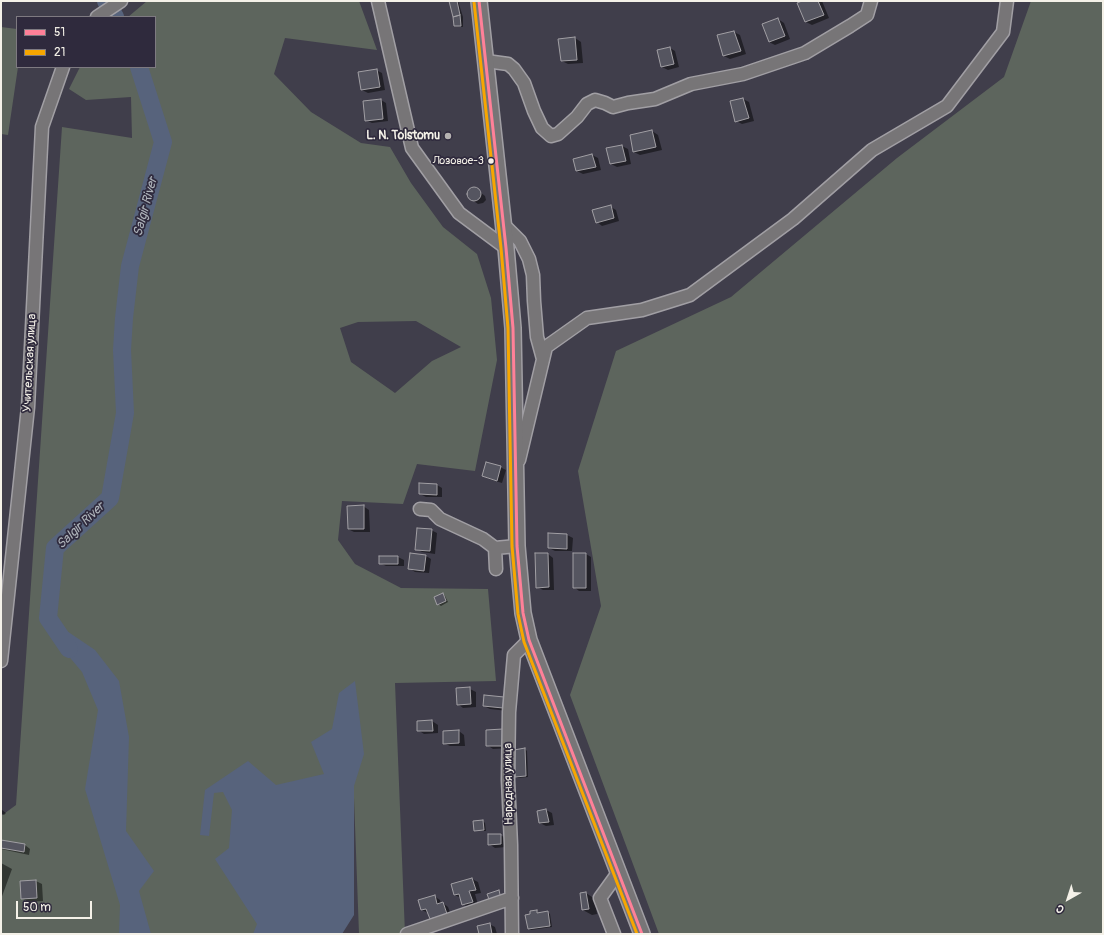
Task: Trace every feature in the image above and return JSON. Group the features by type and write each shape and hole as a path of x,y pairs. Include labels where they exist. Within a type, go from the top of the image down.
{"main road":[{"path":"479,1 504,224 513,328 517,546 523,613 529,640 642,934"}],"street":[{"path":"98,16 121,1"},
{"path":"378,1 412,148 459,213 506,248"},
{"path":"486,61 508,64 514,69 524,83 542,128 551,136 562,131 577,117 587,104 595,100 605,102 614,107 655,98 691,84 743,74 805,53 867,15 871,1"},
{"path":"516,472 546,347 587,318 642,310 690,295 793,219 872,150 947,106 1003,32 1007,1"},
{"name":"Учительская улица","path":"1,661 28,407 42,127 63,68"},
{"path":"504,224 520,241 529,259 533,275 537,337 543,361"},
{"path":"420,509 431,510 440,519 483,538 495,548 517,546"},
{"path":"495,548 496,569"},
{"name":"Народная улица","path":"512,934 511,845 508,780 509,712 514,655 529,640"},
{"path":"614,934 600,898 618,873"},
{"path":"407,934 512,898"}],"shaded area":[{"path":"147,1 359,1 377,50 285,38 274,74 311,112 361,143 390,147 411,183 443,227 477,254 491,298 497,360 475,471 417,464 403,504 342,501 338,540 355,564 401,588 488,589 496,681 395,683 405,934 359,934 354,798 282,809 270,934 1,934 1,816 16,805 62,127 132,138 131,97 86,100 69,89 80,68 156,68 156,16 129,16","holes":["416,321 461,347 432,361 395,393 351,362 340,328 358,322"]},
{"path":"1031,1 1103,1 1103,934 659,934 570,695 601,606 578,471 616,351 731,297 897,158 1004,77"},
{"path":"1,27 16,29 16,68 18,68 8,135 1,134"}],"water":[{"path":"58,625 95,650 119,681 129,737 126,831 154,871 139,891 151,934 119,934 120,905 85,789 98,710 82,672 51,635"},
{"path":"355,681 364,754 354,786 354,915 342,934 253,934 257,924 215,859 229,848 232,810 223,792 214,793 209,836 200,835 205,790 248,761 276,785 324,774 311,742 332,729 339,693"}],"building":[{"path":"449,1 457,1 460,15 453,17"},
{"path":"802,1 818,1 824,15 805,22 797,3"},
{"path":"460,15 461,26 454,26 453,17"},
{"path":"778,18 785,36 769,42 762,24"},
{"path":"734,31 741,51 723,56 717,35"},
{"path":"575,37 577,60 561,61 558,39"},
{"path":"670,47 674,64 661,67 657,50"},
{"path":"377,69 380,87 361,90 358,72"},
{"path":"743,98 749,118 735,122 730,101"},
{"path":"381,99 383,119 365,121 363,101"},
{"path":"652,130 656,147 633,152 630,135"},
{"path":"622,145 626,161 610,164 606,148"},
{"path":"592,154 596,167 576,171 573,159"},
{"path":"474,187 479,189 481,194 479,199 474,201 469,199 467,194 469,189"},
{"path":"611,205 614,218 596,223 592,210"},
{"path":"486,462 501,466 497,481 482,476"},
{"path":"419,483 437,484 437,495 419,494"},
{"path":"364,505 364,529 348,529 347,506"},
{"path":"417,528 432,529 430,551 415,550"},
{"path":"548,533 567,534 567,549 548,548"},
{"path":"410,553 426,555 424,571 408,569"},
{"path":"535,553 548,553 549,587 536,588"},
{"path":"573,553 586,553 586,588 573,588"},
{"path":"379,556 398,556 398,564 379,564"},
{"path":"443,593 446,601 437,605 434,597"},
{"path":"470,687 471,704 457,705 456,688"},
{"path":"484,695 504,697 503,708 483,706"},
{"path":"432,720 433,731 417,731 417,721"},
{"path":"503,729 504,746 486,746 486,730"},
{"path":"459,730 459,743 443,744 443,731"},
{"path":"525,748 526,776 515,777 514,750"},
{"path":"546,809 549,822 539,823 537,811"},
{"path":"483,820 484,830 474,831 473,821"},
{"path":"488,834 501,834 501,844 488,845"},
{"path":"1,840 25,844 24,852 1,848"},
{"path":"472,878 476,890 469,891 473,902 462,905 459,894 454,895 451,884"},
{"path":"36,880 37,898 21,899 20,881"},
{"path":"499,890 501,899 490,902 487,894"},
{"path":"586,892 589,909 582,910 580,893"},
{"path":"435,895 437,904 443,902 447,914 430,919 426,909 421,910 418,900"},
{"path":"537,910 537,913 548,911 550,926 528,929 525,915 530,914 530,911"},
{"path":"490,923 492,934 479,934 477,926"}],"waterway":[{"name":"Salgir River","path":"106,1 114,16"},
{"name":"Salgir River","path":"69,649 48,618 55,548 110,498 125,413 122,350 130,266 163,142 139,68"}],"transit line":[{"name":"51","path":"479,1 506,248 513,328 517,546 523,613 529,640 642,934"},
{"name":"21","path":"474,2 501,248 508,328 512,546 518,614 524,642 637,934"}],"place":[{"name":"L. N. Tolstomu","path":"448,136"},
{"name":"Лозовое-3","path":"491,161"}]}
